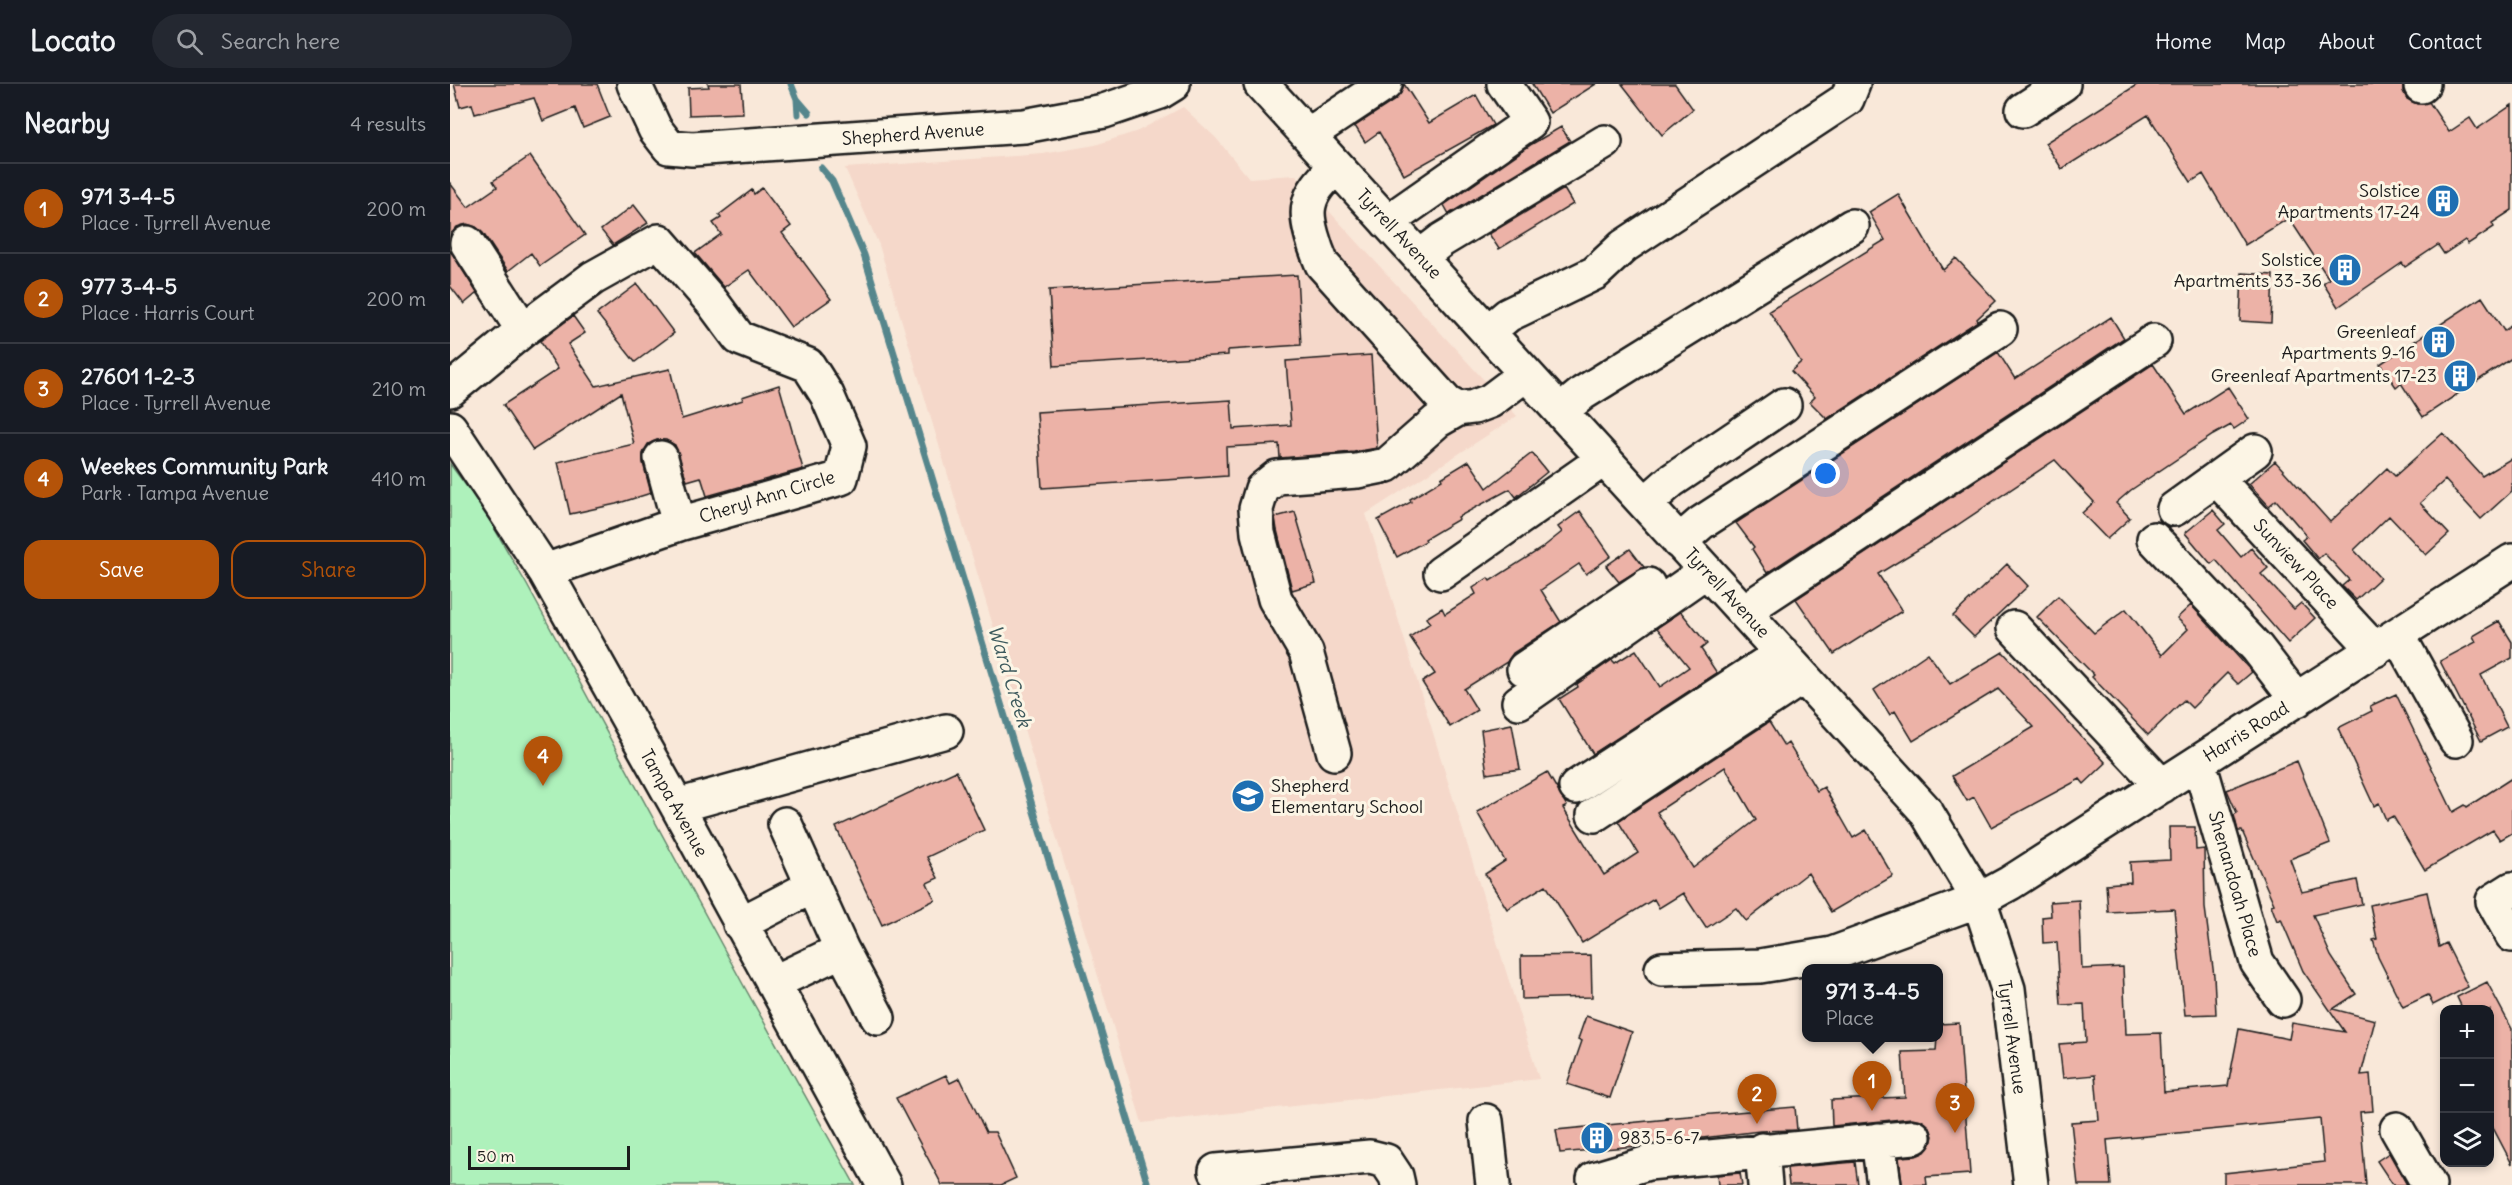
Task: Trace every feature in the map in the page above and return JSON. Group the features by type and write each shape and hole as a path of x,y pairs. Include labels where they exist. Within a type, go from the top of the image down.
{"street":[{"name":"Shepherd Avenue","path":"634,84 655,129 669,147 692,149 1024,126 1104,111 1160,92 1173,84"},
{"name":"Tyrrell Avenue","path":"1262,84 1925,810 1979,900 2008,989 2031,1185"},
{"path":"1308,135 1385,84"},
{"path":"1387,222 1530,122 1504,84"},
{"path":"1489,330 1508,315 1595,273 1624,246 1847,99 1853,84"},
{"path":"2023,110 2064,84"},
{"path":"1420,257 1442,240 1605,141"},
{"path":"1336,166 1316,189 1308,206 1314,245 1322,264 1447,403 1458,409"},
{"path":"1561,411 1583,393 1852,226"},
{"name":"Cheryl Ann Circle","path":"450,390 523,330 593,278 659,241 713,303 739,338 808,365 827,395 849,446 841,478 680,524 545,571"},
{"path":"467,243 523,330"},
{"path":"1519,702 1692,555 1701,523 2000,329"},
{"path":"1744,612 2154,341"},
{"path":"1334,753 1306,652 1275,599 1257,533 1256,509 1262,489 1277,477 1357,471 1387,465 1437,421 1458,409 1474,407 1490,400 1526,374"},
{"path":"1646,503 1671,481 1784,405"},
{"name":"Tampa Avenue","path":"450,428 545,571 677,806 884,1185"},
{"path":"2175,509 2255,450"},
{"name":"Cheryl Ann Circle","path":"661,458 680,524"},
{"path":"1441,573 1604,459"},
{"name":"Sunview Place","path":"2217,478 2386,643 2456,740"},
{"path":"2154,538 2257,648 2296,700"},
{"path":"1524,669 1692,555"},
{"name":"Harris Road","path":"1662,969 1760,966 1832,954 1979,900 2010,883 2512,561"},
{"path":"2014,628 2162,786"},
{"path":"1576,787 1782,653"},
{"path":"1594,815 1803,676"},
{"path":"677,806 946,731"},
{"name":"Shenandoah Place","path":"2199,762 2257,962 2283,1000"},
{"path":"785,824 842,950 878,1018"},
{"path":"740,924 813,886"},
{"path":"2503,895 2512,935"},
{"path":"773,983 842,950"},
{"path":"1486,1121 1493,1185"},
{"path":"2397,1129 2429,1185"},
{"path":"1594,1179 1650,1174 1762,1150 1914,1137"},
{"path":"1878,1140 1884,1185"},
{"path":"1762,1150 1765,1185"},
{"path":"1215,1171 1370,1157 1386,1161 1396,1176 1398,1185"}],"shaded area":[{"name":"Shepherd Elementary School","path":"1183,107 1216,138 1249,178 1296,175 1517,416 1366,514 1539,1079 1142,1123 879,245 845,168 1043,154 1095,145 1138,131"}],"green space":[{"path":"450,464 482,507 527,585 745,988 855,1185 450,1185"}],"building":[{"path":"454,84 597,84 610,117 583,128 575,108 543,121 534,98 475,114 472,104 460,107"},
{"path":"708,84 741,84 743,113 689,115 688,88 709,87"},
{"path":"1404,84 1429,123 1476,95 1493,125 1404,175 1379,132 1365,142 1355,126 1395,100"},
{"path":"1532,84 1596,84 1550,113"},
{"path":"1622,84 1675,84 1693,109 1662,135"},
{"path":"2138,84 2403,84 2403,91 2407,99 2417,104 2429,102 2449,132 2470,118 2477,129 2512,105 2512,210 2492,223 2494,227 2468,244 2465,240 2444,254 2438,245 2405,267 2402,263 2338,307 2323,283 2329,279 2289,218 2245,245 2203,174 2191,182 2148,115 2062,169 2045,143"},
{"path":"1561,127 1570,141 1449,214 1444,205 1532,144"},
{"path":"530,156 585,235 540,266 531,253 508,271 483,233 476,227 467,224 457,227 450,236 450,183 468,207 497,187 493,181"},
{"path":"762,188 791,226 782,233 831,299 791,327 749,270 724,287 695,253 721,234 713,223 721,218 719,215 752,190 754,194"},
{"path":"1564,189 1573,204 1499,249 1489,234"},
{"path":"1898,194 1943,270 1956,258 1996,301 1977,319 1978,321 1827,419 1810,402 1815,397 1791,371 1801,362 1769,311 1885,240 1869,212"},
{"path":"634,205 648,223 613,245 601,230"},
{"path":"450,250 477,293 464,304 450,286"},
{"path":"2242,273 2273,275 2271,323 2240,321"},
{"path":"1297,275 1301,345 1228,350 1228,355 1054,366 1049,290"},
{"path":"637,284 674,333 635,362 597,314"},
{"path":"2482,297 2504,331 2512,325 2512,358 2423,417 2401,383 2396,387 2380,364"},
{"path":"573,316 585,333 568,344 596,386 670,369 682,419 743,400 742,397 779,385 803,469 707,496 701,477 687,481 675,445 666,440 657,440 648,444 643,454 643,463 651,493 616,504 570,514 558,462 634,444 621,393 533,450 503,405 558,369 540,341"},
{"path":"2111,317 2124,338 1767,573 1752,549 1754,547 1736,523 1998,352 2015,379"},
{"path":"1371,355 1377,448 1280,458 1279,444 1226,447 1227,476 1042,488 1037,412 1231,400 1233,429 1291,425 1286,361"},
{"path":"2153,364 2186,414 2228,387 2249,419 2234,429 2231,425 2213,435 2131,490 2116,503 2130,518 2107,539 2082,513 2094,502 2055,460 1950,530 1878,574 1902,611 1834,654 1796,599"},
{"path":"2443,433 2482,476 2512,458 2512,491 2481,519 2445,480 2420,503 2449,534 2426,555 2389,516 2354,550 2380,578 2356,600 2342,586 2349,580 2324,553 2318,559 2302,540 2307,536 2276,500 2269,506 2249,484 2275,461 2330,522 2387,468 2395,476"},
{"path":"1532,453 1547,472 1516,497 1510,489 1458,517 1459,519 1425,539 1426,541 1397,557 1378,520 1411,502 1410,499 1469,461 1487,488"},
{"path":"2213,510 2225,524 2218,530 2241,557 2251,548 2268,568 2261,574 2294,609 2301,603 2315,618 2288,643 2216,560 2211,564 2185,533"},
{"path":"1580,511 1611,556 1586,574 1579,564 1541,590 1561,622 1513,653 1507,662 1464,689 1477,710 1450,727 1422,682 1435,674 1410,637 1430,623 1426,618 1442,608 1445,614 1476,594 1473,588 1488,578 1490,581 1542,548 1562,532 1558,527"},
{"path":"1295,512 1316,583 1292,590 1275,517"},
{"path":"1630,549 1644,567 1619,582 1606,566"},
{"path":"2007,564 2028,586 1974,637 1953,616"},
{"path":"2058,596 2094,633 2126,609 2162,655 2188,629 2177,618 2191,605 2252,672 2238,684 2227,673 2192,708 2184,700 2148,735 2037,617"},
{"path":"1681,612 1707,644 1701,649 1717,673 1593,754 1559,699 1612,660 1615,663 1636,650 1660,687 1689,667 1657,628"},
{"path":"2499,621 2512,642 2512,658 2481,675 2507,727 2481,741 2440,661 2476,642 2473,636"},
{"path":"2003,652 2106,763 2084,784 2080,779 1991,827 1974,797 1967,801 1952,776 2034,727 1998,689 1913,741 1895,711 1890,715 1874,690 1928,653 1950,684"},
{"path":"2396,694 2453,812 2465,805 2467,807 2512,778 2512,833 2500,840 2493,830 2425,870 2393,816 2386,820 2379,803 2374,806 2338,728 2372,711 2370,706"},
{"path":"1769,722 1784,746 1788,743 1817,791 1824,787 1853,838 1866,830 1893,876 1831,912 1808,873 1746,921 1736,908 1706,928 1683,893 1659,908 1654,899 1582,943 1546,885 1507,909 1485,874 1505,861 1477,812 1547,772 1567,806 1563,808 1604,875 1638,853 1618,821","holes":["1725,767 1756,820 1693,868 1657,812"]},
{"path":"1512,724 1520,769 1487,774 1481,730"},
{"path":"2297,761 2330,843 2290,859 2302,892 2357,880 2362,904 2313,915 2331,956 2356,994 2333,1009 2375,1020 2361,1075 2370,1074 2373,1111 2360,1112 2366,1185 2224,1185 2224,1173 2324,1162 2320,1119 2107,1140 2111,1185 2078,1185 2071,1122 2099,1120 2095,1075 2063,1078 2059,1044 2086,1042 2084,1004 2061,1005 2057,942 2043,943 2042,917 2051,916 2050,902 2079,900 2082,969 2123,967 2126,1034 2161,1033 2164,1092 2228,1086 2239,1029 2289,1039 2292,1023 2345,1032 2303,971 2281,919 2277,921 2271,905 2274,904 2242,831 2238,831 2234,815 2237,813 2227,790"},
{"path":"956,771 984,830 927,857 938,878 927,883 935,900 882,925 836,827"},
{"path":"2169,827 2195,827 2196,850 2204,849 2205,908 2214,976 2216,1014 2185,1015 2174,909 2108,912 2106,884 2131,882 2130,862 2170,860"},
{"path":"2427,892 2439,947 2446,943 2468,987 2433,1005 2428,995 2403,1007 2378,957 2373,940 2377,939 2370,905"},
{"path":"1591,955 1592,997 1522,999 1521,956"},
{"path":"2487,982 2512,1029 2512,1164 2494,1130 2494,1005 2461,1005 2457,997"},
{"path":"1586,1016 1632,1032 1610,1098 1567,1084 1582,1041 1578,1039"},
{"path":"1959,1023 1970,1174 1926,1177 1927,1185 1902,1185 1899,1157 1916,1156 1925,1152 1933,1136 1929,1126 1921,1120 1912,1118 1832,1126 1831,1100 1905,1097 1902,1052 1936,1051 1937,1042 1943,1042 1943,1024"},
{"path":"946,1075 950,1083 960,1078 986,1132 995,1132 1016,1178 1001,1185 942,1185 896,1098"},
{"path":"1795,1107 1797,1130 1760,1131 1637,1146 1560,1153 1556,1130 1669,1119 1665,1118"},
{"path":"2389,1153 2407,1185 2393,1185 2377,1161"},
{"path":"1855,1162 1858,1185 1789,1185 1787,1168"},
{"path":"1740,1173 1742,1185 1718,1185 1717,1175"}],"waterway":[{"name":"Ward Creek","path":"791,84 797,99 809,113"},
{"name":"Ward Creek","path":"797,99 798,114"},
{"name":"Ward Creek","path":"821,168 832,181 864,255 1148,1185"}],"place":[{"name":"Solstice Apartments 17-24","path":"2443,201"},
{"name":"Solstice Apartments 33-36","path":"2345,270"},
{"name":"Greenleaf Apartments 9-16","path":"2439,342"},
{"name":"Greenleaf Apartments 17-23","path":"2460,376"},
{"name":"Weekes Community Park","path":"543,786"},
{"name":"Shepherd Elementary School","path":"1248,796"},
{"name":"971 3-4-5","path":"1872,1111"},
{"name":"977 3-4-5","path":"1757,1124"},
{"name":"27601 1-2-3","path":"1955,1133"},
{"name":"983 5-6-7","path":"1597,1138"}]}
